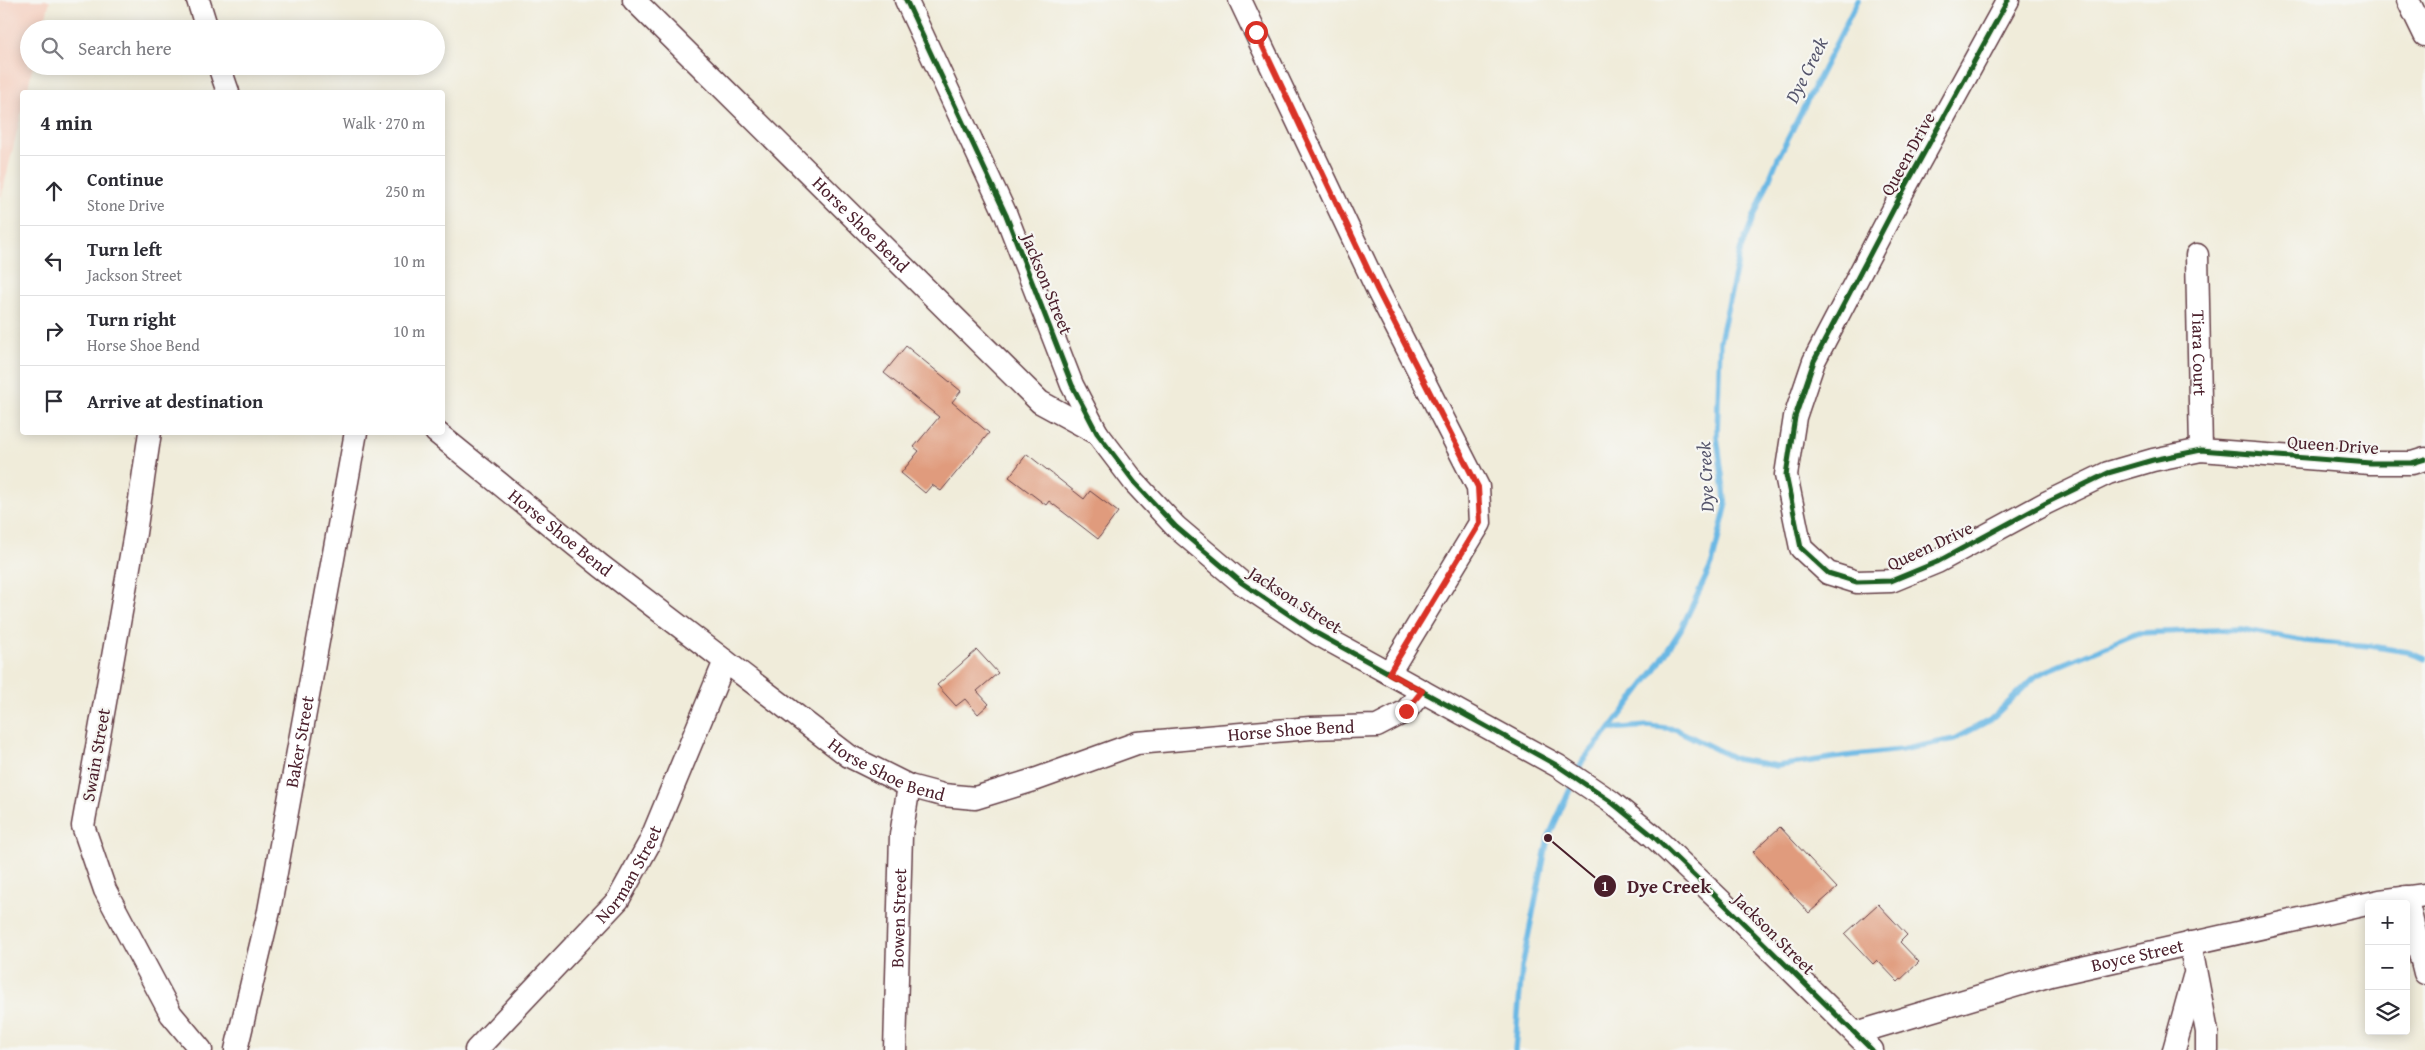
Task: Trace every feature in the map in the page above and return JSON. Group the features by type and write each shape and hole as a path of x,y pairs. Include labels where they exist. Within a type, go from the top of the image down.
{"street":[{"path":"198,0 204,20"},
{"name":"Horse Shoe Bend","path":"634,0 1040,402 1097,433"},
{"name":"Jackson Street","path":"906,0 1006,216 1072,385 1097,433 1135,483 1176,527 1242,583 1318,634 1558,766 1610,801 1653,836 1872,1050"},
{"path":"1240,0 1378,291 1478,487 1480,523 1389,673"},
{"name":"Queen Drive","path":"2008,0 1902,193 1814,360 1795,417 1786,475 1801,548 1828,572 1857,582 1890,582 1937,562 2046,503 2108,473 2153,460 2201,450 2370,463 2412,463 2425,459"},
{"path":"2408,0 2425,35"},
{"name":"Tiara Court","path":"2197,255 2201,450"},
{"name":"Swain Street","path":"150,435 136,534 84,826 105,890 171,1014 200,1050"},
{"name":"Baker Street","path":"236,1050 271,902 355,435"},
{"name":"Horse Shoe Bend","path":"440,435 601,566 849,756 909,786 943,796 975,798 1037,779 1138,743 1310,728 1377,726 1406,711 1422,691"},
{"name":"Norman Street","path":"476,1050 618,900 650,842 725,661"},
{"name":"Bowen Street","path":"895,1050 901,835 909,786"},
{"path":"2416,896 2425,973"},
{"name":"Boyce Street","path":"1856,1034 2051,975 2371,903 2416,896"},
{"path":"2190,943 2207,1032 2207,1050"},
{"path":"2174,1050 2196,973"}],"shaded area":[{"path":"0,0 50,0 45,20 20,20 20,75 31,75 27,90 20,90 20,119 0,202"}],"building":[{"path":"906,346 961,391 952,402 989,433 941,491 932,485 925,493 901,473 919,451 914,447 939,417 884,373"},
{"path":"1027,454 1084,499 1090,491 1118,512 1098,539 1049,501 1046,505 1009,477"},
{"path":"977,650 998,673 977,691 989,704 978,714 965,699 956,706 937,685"},
{"path":"1780,827 1837,888 1809,913 1753,852"},
{"path":"1878,904 1907,935 1900,942 1919,962 1898,982 1877,960 1873,964 1845,934"}],"waterway":[{"name":"Dye Creek","path":"1577,772 1583,760 1610,729 1655,670 1681,629 1712,564 1726,507 1717,436 1720,341 1741,248 1778,158 1858,0"},
{"path":"1610,729 1648,726 1675,729 1736,759 1777,766 1901,750 1954,739 1990,720 2037,675 2138,633 2241,629 2305,641 2370,646 2408,652 2425,658"},
{"name":"Dye Creek","path":"1515,1050 1522,967 1548,838 1573,783"}],"cycle path":[{"path":"906,0 1006,215 1072,385 1097,433 1135,483 1176,527 1242,583 1318,634 1558,766 1610,801 1653,836 1872,1050"},
{"path":"2008,0 1902,193 1814,361 1795,417 1786,475 1801,548 1828,573 1857,582 1891,581 1937,562 2046,503 2108,473 2153,460 2201,450 2370,463 2412,463 2425,459"}],"place":[{"name":"Dye Creek","path":"1548,838"}],"route":[{"path":"1256,32 1378,291 1478,487 1480,523 1389,673 1422,691 1406,711"}]}
